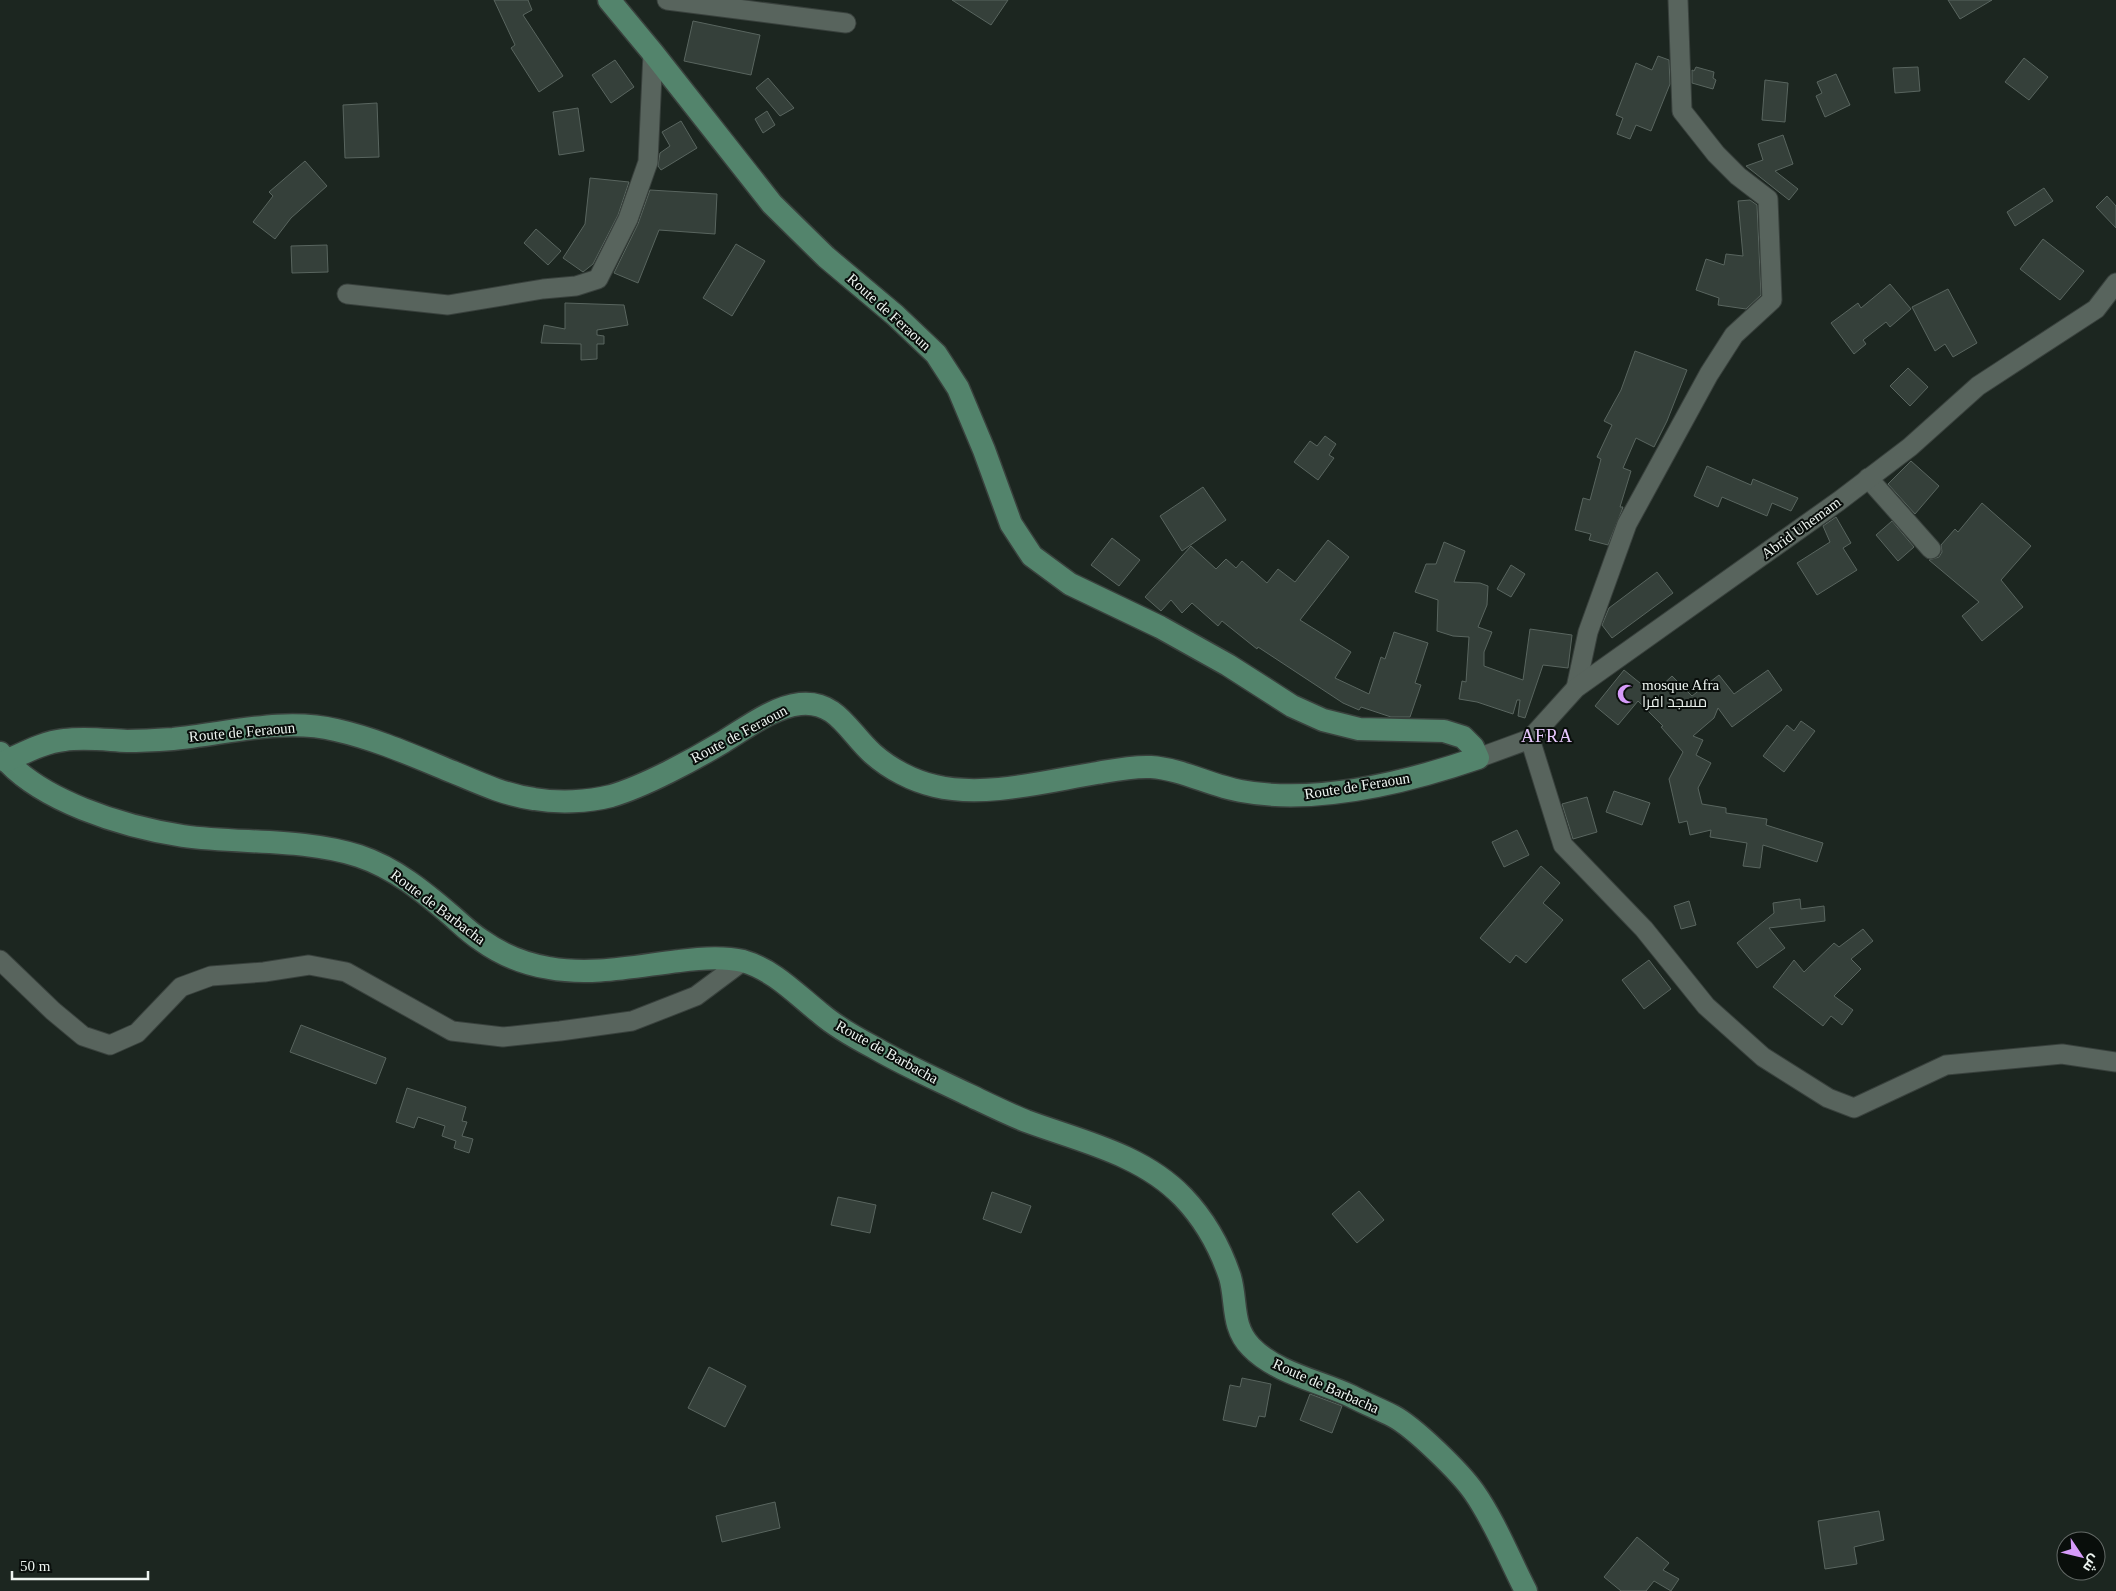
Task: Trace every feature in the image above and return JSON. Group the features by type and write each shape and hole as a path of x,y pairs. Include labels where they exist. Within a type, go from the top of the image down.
{"main road":[{"name":"Route de Feraoun","path":"3,757 63,740 131,741 174,739 293,726 332,729 385,744 500,792 536,800 567,801 610,796 636,786 711,749 762,718 795,705 816,704 836,714 873,754 901,774 933,786 965,791 1001,788 1116,770 1150,767 1175,772 1240,791 1282,796 1311,796 1365,787 1445,769 1478,758 1473,747 1462,737 1444,731 1359,729 1315,716 1292,706 1228,665 1160,627 1070,584 1032,556 1010,524 984,450 958,388 936,354 896,315 826,257 772,204 609,0"},
{"name":"Route de Barbacha","path":"3,757 44,790 76,807 131,825 185,836 308,845 359,856 400,875 479,940 515,960 552,969 592,972 708,957 743,961 772,975 791,988 823,1016 874,1048 1022,1120 1095,1145 1140,1164 1165,1180 1202,1219 1218,1246 1232,1282 1234,1313 1241,1333 1250,1346 1270,1361 1289,1371 1333,1388 1397,1418 1437,1452 1473,1490 1526,1591"}],"street":[{"path":"667,0 846,23"},
{"path":"1576,688 1588,632 1627,524 1709,374 1734,335 1772,300 1768,198 1738,176 1716,154 1682,111 1678,0"},
{"path":"347,294 448,305 543,289 576,286 598,278 628,219 648,162 653,53"},
{"name":"Abrid Uhemam","path":"1478,758 1530,739 1576,688 1868,478 1910,446 1978,386 2096,309 2116,283"},
{"path":"1868,478 1931,549"},
{"path":"1530,739 1564,845 1644,930 1706,1006 1763,1057 1828,1098 1854,1108 1946,1065 2062,1054 2116,1062"},
{"path":"0,960 53,1011 83,1036 110,1045 137,1033 181,987 211,976 264,972 309,965 346,972 452,1031 503,1037 560,1032 632,1021 696,996 743,961"}],"building":[{"path":"494,0 528,0 532,10 523,15 563,76 539,92 511,48 515,45"},
{"path":"952,0 1008,0 991,25"},
{"path":"1948,0 1992,0 1960,19"},
{"path":"693,21 760,35 751,75 684,61"},
{"path":"1658,56 1669,60 1670,84 1651,131 1636,125 1630,139 1617,134 1623,118 1616,115 1636,63 1652,70"},
{"path":"2024,58 2048,77 2029,100 2005,82"},
{"path":"615,60 634,87 611,103 592,75"},
{"path":"1696,67 1714,72 1713,78 1716,80 1713,89 1692,83 1692,70 1694,71"},
{"path":"1918,67 1920,91 1895,93 1893,68"},
{"path":"1836,74 1850,105 1825,117 1816,96 1822,93 1817,82"},
{"path":"768,78 794,108 780,116 756,88"},
{"path":"1765,80 1788,83 1785,122 1762,120"},
{"path":"377,103 379,157 345,158 343,105"},
{"path":"578,108 584,151 559,155 553,112"},
{"path":"767,111 775,125 763,133 755,119"},
{"path":"681,121 697,148 661,170 658,166 660,153 670,146 662,132"},
{"path":"1783,135 1793,164 1775,171 1798,189 1789,200 1746,166 1763,160 1758,144"},
{"path":"305,161 327,186 291,218 275,239 253,222 273,196 269,192"},
{"path":"590,178 629,182 618,215 593,264 583,272 563,258 585,224"},
{"path":"2044,188 2053,201 2015,226 2007,212"},
{"path":"650,190 717,194 715,234 659,230 638,283 614,273 638,224"},
{"path":"2107,196 2116,206 2116,228 2096,207"},
{"path":"1750,200 1757,205 1761,295 1746,309 1718,305 1719,298 1696,290 1706,259 1724,265 1726,254 1743,256 1738,201"},
{"path":"536,229 561,251 548,265 524,243"},
{"path":"2043,239 2084,271 2060,300 2020,269"},
{"path":"736,244 765,261 732,316 703,298"},
{"path":"327,245 328,272 292,273 291,246"},
{"path":"1890,284 1911,309 1890,327 1886,322 1863,340 1866,344 1854,354 1831,323 1858,303 1861,308"},
{"path":"1948,289 1977,343 1953,357 1945,344 1935,351 1912,307"},
{"path":"565,303 624,305 628,325 597,330 597,335 604,336 604,344 597,344 597,359 581,360 581,344 541,343 544,325 565,329"},
{"path":"1635,351 1687,370 1667,421 1654,447 1636,438 1623,468 1631,471 1620,507 1623,507 1608,545 1589,540 1591,534 1575,530 1583,498 1590,500 1601,459 1597,457 1612,425 1604,421 1621,390"},
{"path":"1908,368 1928,387 1910,406 1890,386"},
{"path":"1325,436 1336,444 1329,455 1334,458 1318,480 1294,462 1310,441 1317,446"},
{"path":"1911,461 1939,486 1915,514 1888,484"},
{"path":"1707,466 1751,485 1753,479 1798,498 1791,511 1772,503 1767,516 1722,497 1718,507 1694,496"},
{"path":"1203,487 1226,520 1182,551 1160,516"},
{"path":"1982,503 2031,546 2001,580 2023,607 1982,641 1962,616 1979,602 1929,560 1939,557 1942,552 1941,545 1955,529 1958,532"},
{"path":"1836,517 1851,543 1843,548 1857,570 1817,595 1797,563 1830,542 1823,526"},
{"path":"1892,521 1914,547 1898,561 1876,535"},
{"path":"1112,538 1140,560 1119,586 1091,565"},
{"path":"1328,540 1349,557 1300,620 1351,652 1335,678 1369,694 1381,657 1385,659 1394,632 1428,643 1415,683 1421,685 1410,717 1391,717 1361,707 1359,710 1343,703 1258,647 1257,649 1222,621 1218,626 1192,603 1182,613 1171,600 1161,611 1145,597 1191,546 1216,569 1226,559 1236,568 1242,561 1267,583 1278,569 1295,582"},
{"path":"1444,542 1465,551 1454,582 1480,583 1488,586 1487,605 1478,627 1492,632 1484,652 1484,666 1523,680 1530,629 1572,635 1568,668 1543,665 1525,718 1518,716 1520,700 1517,700 1513,714 1477,702 1459,699 1462,681 1466,682 1469,637 1453,636 1437,631 1438,600 1415,592 1426,564 1436,564"},
{"path":"1511,565 1525,574 1511,597 1497,589"},
{"path":"1657,572 1673,593 1612,638 1602,625 1609,608"},
{"path":"1624,670 1651,692 1654,689 1656,691 1672,676 1692,696 1719,675 1734,694 1768,670 1782,690 1732,727 1718,708 1714,718 1693,736 1703,740 1696,755 1711,763 1698,788 1702,804 1726,808 1726,813 1767,819 1766,825 1823,843 1817,862 1763,845 1760,868 1743,866 1747,843 1710,837 1711,830 1690,835 1687,821 1679,823 1669,779 1683,752 1661,727 1663,726 1638,701 1618,725 1595,706"},
{"path":"1801,721 1815,731 1784,772 1763,756 1787,725 1794,731"},
{"path":"1614,791 1650,803 1642,825 1606,812"},
{"path":"1587,797 1597,832 1573,839 1562,804"},
{"path":"1517,830 1529,855 1504,867 1492,842"},
{"path":"1541,866 1560,883 1543,903 1563,920 1526,963 1516,955 1510,963 1480,938"},
{"path":"1800,899 1801,909 1824,906 1825,921 1769,928 1785,948 1757,968 1737,943 1774,913 1773,903"},
{"path":"1689,901 1696,925 1681,929 1674,906"},
{"path":"1863,929 1873,941 1851,959 1861,969 1834,996 1853,1010 1842,1025 1831,1016 1823,1026 1773,987 1794,960 1804,972 1834,943 1839,947"},
{"path":"1649,960 1671,989 1644,1009 1622,980"},
{"path":"301,1025 386,1058 376,1084 290,1052"},
{"path":"407,1088 466,1107 462,1121 467,1122 462,1136 473,1139 469,1153 454,1148 456,1141 442,1136 445,1126 418,1117 414,1128 396,1122"},
{"path":"1359,1191 1384,1220 1357,1243 1332,1214"},
{"path":"992,1192 1031,1206 1021,1233 983,1219"},
{"path":"838,1197 876,1205 870,1233 831,1225"},
{"path":"709,1367 746,1386 725,1427 688,1408"},
{"path":"1242,1378 1271,1384 1265,1417 1259,1416 1256,1427 1223,1420 1230,1385 1240,1387"},
{"path":"1310,1394 1342,1406 1332,1433 1300,1420"},
{"path":"775,1502 780,1528 722,1542 716,1516"},
{"path":"1879,1511 1884,1540 1854,1547 1857,1564 1825,1569 1818,1521"},
{"path":"1637,1537 1669,1563 1663,1570 1679,1579 1671,1591 1654,1581 1646,1591 1621,1591 1604,1577"}],"place":[{"name":"mosque Afra مسجد افرا","path":"1627,694"}],"district":[{"name":"AFRA","path":"1547,736"}]}
